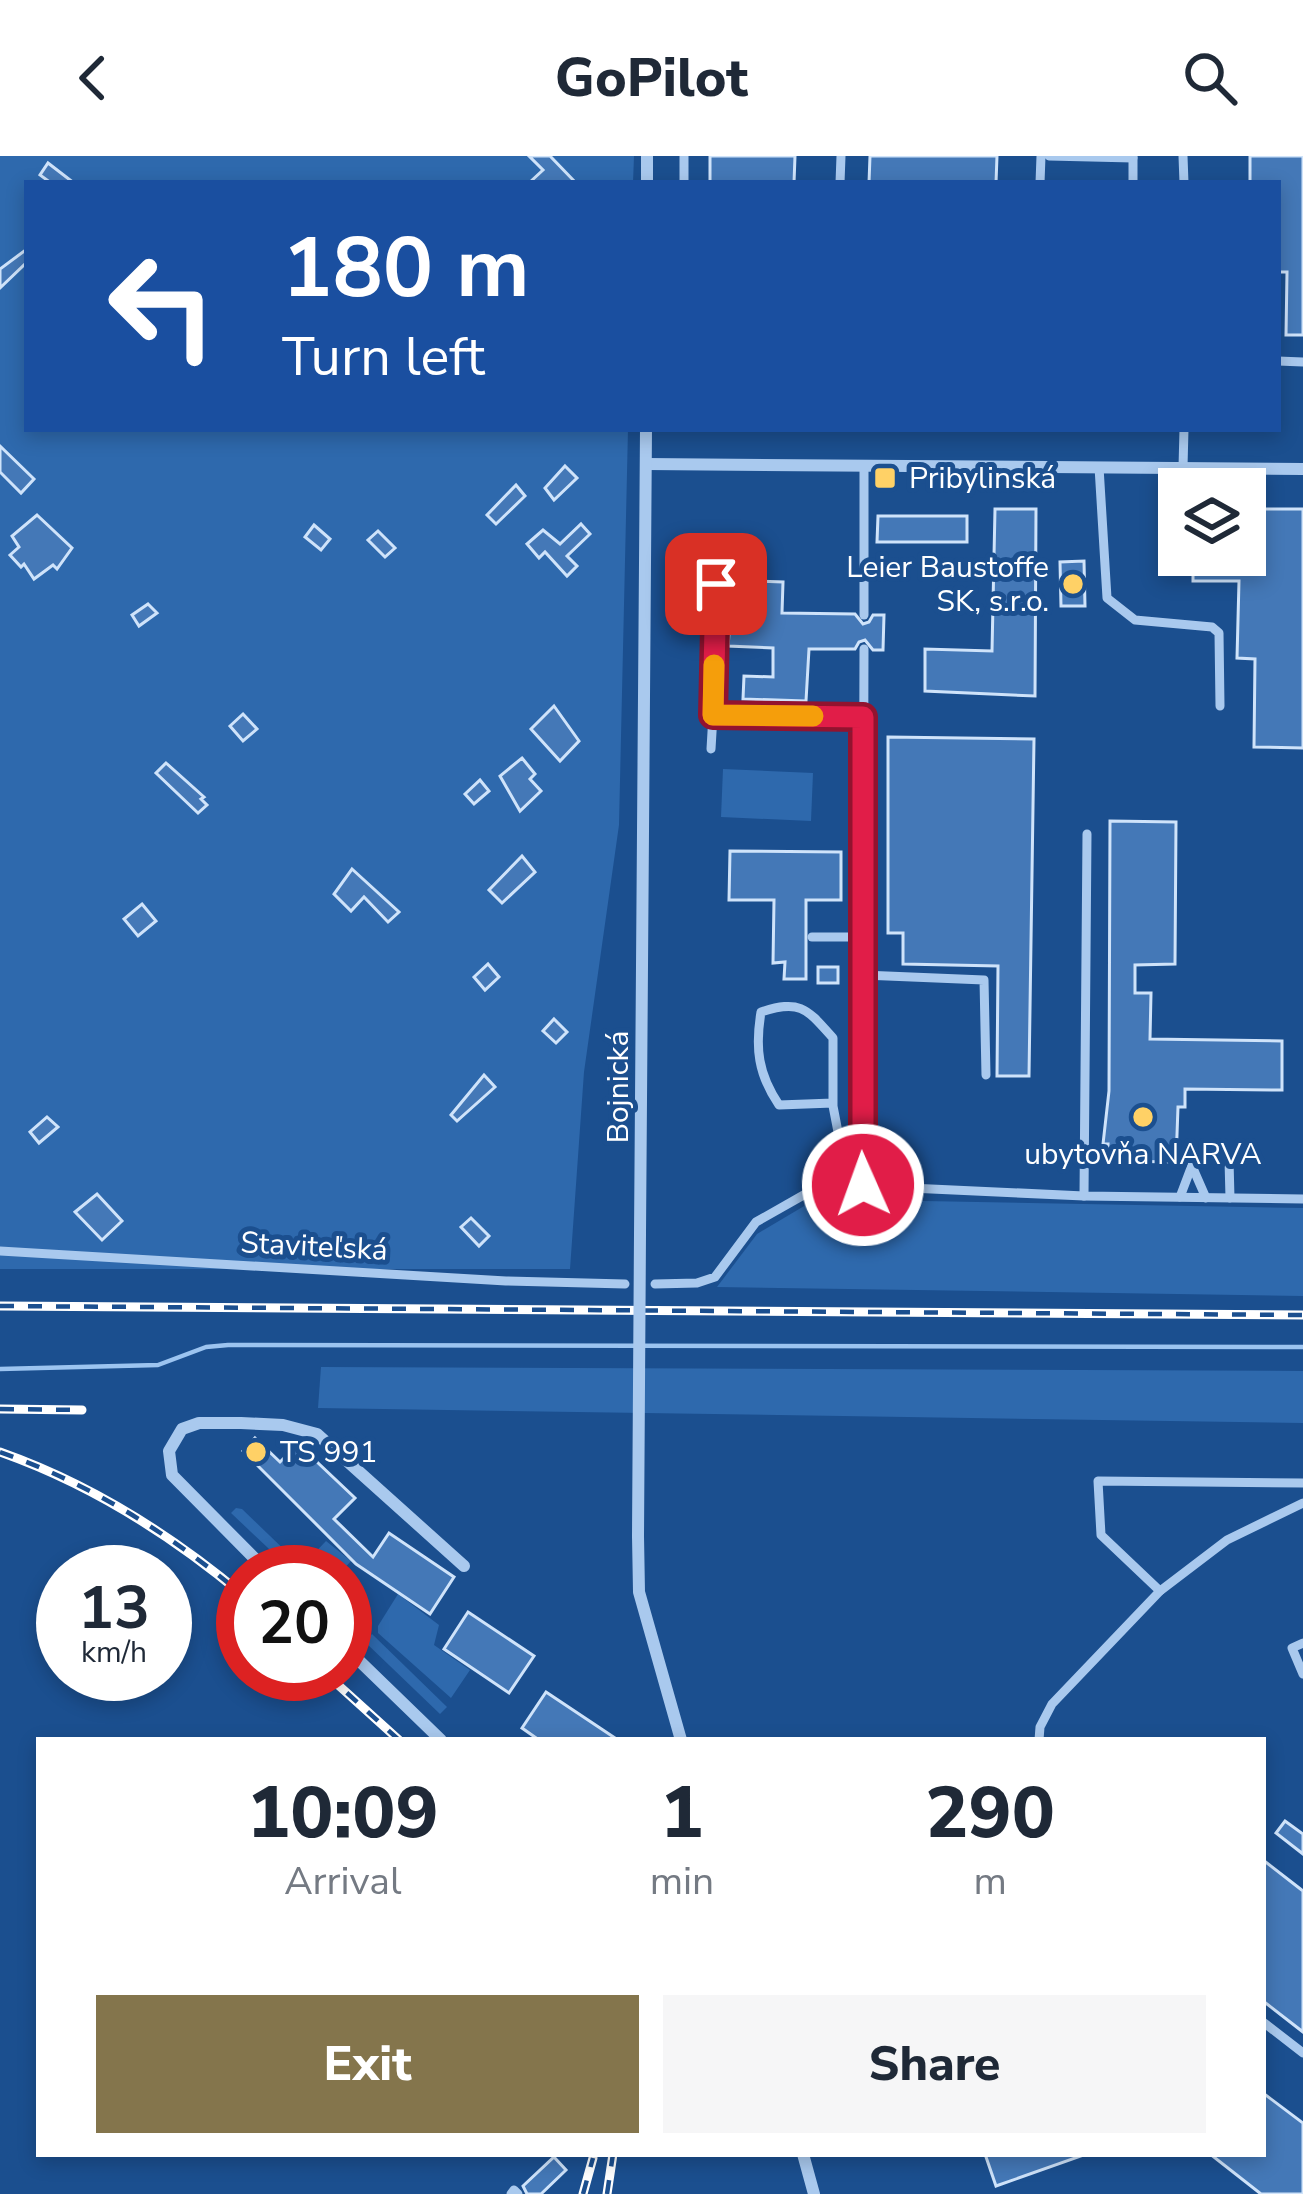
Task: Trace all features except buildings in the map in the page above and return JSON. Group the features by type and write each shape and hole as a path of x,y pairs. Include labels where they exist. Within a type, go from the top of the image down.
{"street":[{"name":"Bojnická","path":"646,432 639,1592 680,1737"},
{"path":"646,464 1303,469"},
{"path":"240,1545 172,1475 168,1460 182,1429 200,1423 296,1427 317,1434 464,1566"},
{"path":"372,1673 438,1737"},
{"path":"804,2157 814,2194"}],"lane":[{"path":"1045,156 1133,157"},
{"path":"1183,467 1184,432"},
{"path":"864,465 864,615"},
{"path":"1100,467 1107,598 1135,620 1212,627 1219,633 1220,706"},
{"path":"711,749 716,584"},
{"path":"863,1185 864,650"},
{"path":"713,715 863,717"},
{"path":"1084,1196 1087,834"},
{"path":"812,937 863,937"},
{"path":"863,975 984,980 986,1076"},
{"path":"833,1103 778,1105 766,1086 755,1046 760,1012 784,1004 807,1009 833,1038 833,1103 848,1184"},
{"path":"1229,1160 1230,1198"},
{"path":"1180,1197 1193,1162 1206,1198"},
{"path":"655,1284 715,1277 756,1222 823,1184 1084,1196 1303,1199"},
{"name":"Staviteľská","path":"0,1251 506,1281 625,1283"},
{"path":"1160,1591 1101,1535 1098,1481 1303,1483"},
{"path":"1040,1737 1052,1704 1160,1591 1226,1540 1303,1504"},
{"path":"1303,1643 1292,1648 1303,1674"},
{"path":"1266,2024 1303,2053"}],"shaded area":[{"path":"0,156 634,156 633,180 24,180 24,432 628,432 619,825 584,1072 570,1269 0,1269"},
{"path":"723,769 813,773 811,821 721,817"},
{"path":"816,1199 1303,1208 1303,1296 717,1287 757,1234"},
{"path":"321,1367 1303,1371 1303,1423 318,1408"},
{"path":"242,1509 279,1545 265,1545 231,1513"},
{"path":"398,1594 439,1625 434,1645 470,1670 451,1698 378,1633"},
{"path":"372,1634 447,1707 440,1714 372,1649"}],"waterway":[{"path":"0,1369 158,1365 206,1347 228,1345 1303,1347"}],"railway":[{"path":"0,1306 1303,1315"},
{"path":"0,1409 82,1410"},
{"path":"0,1452 66,1479 128,1513 216,1574"},
{"path":"356,1701 396,1737"},
{"path":"607,2194 613,2157"},
{"path":"583,2194 593,2158"}],"slow traffic":[{"path":"714,665 713,715 813,716"}],"place":[{"name":"Pribylinská","path":"885,478"},
{"name":"Leier Baustoffe SK, s.r.o.","path":"1073,584"},
{"name":"ubytovňa NARVA","path":"1143,1117"},
{"name":"TS 991","path":"256,1452"}],"route":[{"path":"716,584 713,715 863,717 863,1185"}]}
